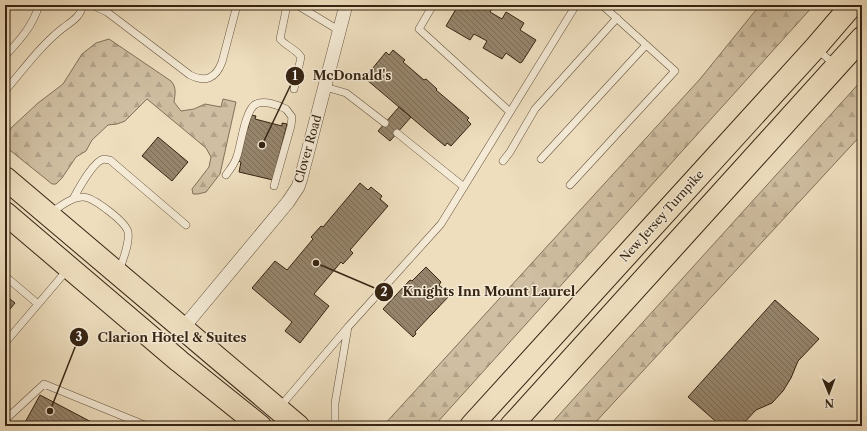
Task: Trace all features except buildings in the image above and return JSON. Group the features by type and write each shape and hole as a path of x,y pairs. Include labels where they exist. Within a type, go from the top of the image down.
{"highway":[{"name":"New Jersey Turnpike","path":"471,426 815,48 852,5"},
{"path":"511,426 862,38"},
{"path":"5,178 298,426"},
{"path":"5,213 162,346 260,426"}],"street":[{"name":"Clover Road","path":"183,328 294,193 301,178 346,5"}],"lane":[{"path":"5,56 30,26 39,5"},
{"path":"5,91 48,42 75,19 82,8 82,5"},
{"path":"92,5 107,12 190,75 199,79 205,79 216,75 219,70 237,5"},
{"path":"287,5 280,39 284,44 298,52 301,57 294,89"},
{"path":"297,5 340,31"},
{"path":"433,5 418,29 510,112"},
{"path":"277,409 348,327 434,233 576,5"},
{"path":"570,185 674,72 602,5"},
{"path":"503,161 510,152 534,108 616,18"},
{"path":"541,159 646,45"},
{"path":"815,48 837,66"},
{"path":"325,87 346,93 385,123"},
{"path":"226,176 238,155 249,110 254,104 263,102 286,108 292,117 291,126 274,186"},
{"path":"397,133 464,187"},
{"path":"73,199 80,185 98,162 104,159 110,160 186,225"},
{"path":"48,215 73,199 84,197 93,199 123,223 128,231 128,241 118,274"},
{"path":"5,343 69,268"},
{"path":"5,276 38,304"},
{"path":"336,426 335,403 348,327"},
{"path":"5,420 44,384 147,426"}],"green space":[{"path":"760,5 814,5 434,426 383,426 700,79"},
{"path":"109,39 171,81 175,89 174,102 181,111 194,109 205,104 221,107 223,99 236,102 220,174 206,192 193,194 192,189 209,167 211,157 206,148 147,99 125,121 108,125 92,140 86,151 76,157 62,178 56,184 52,184 6,147 6,140 11,128 38,103 63,84 82,54 96,43"},
{"path":"862,80 862,134 592,426 549,426"}],"place":[{"name":"McDonald's","path":"262,145"},
{"name":"Knights Inn Mount Laurel","path":"316,263"},
{"name":"Clarion Hotel & Suites","path":"50,411"}]}
